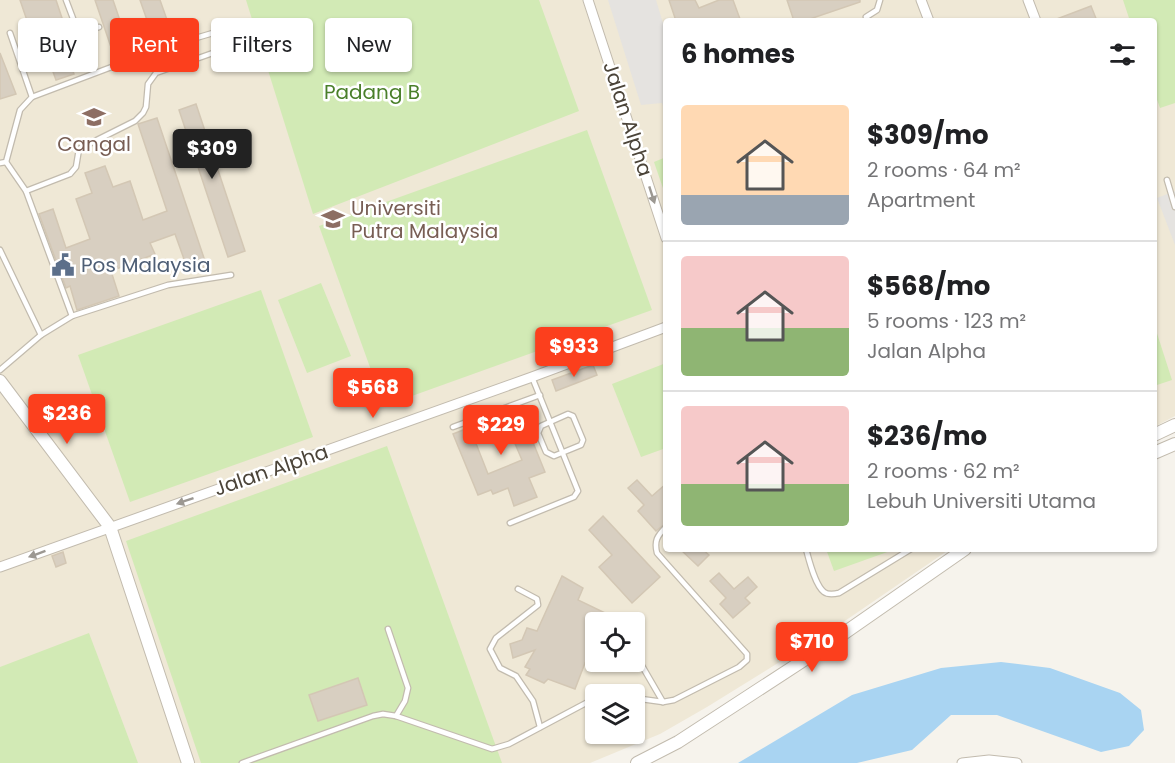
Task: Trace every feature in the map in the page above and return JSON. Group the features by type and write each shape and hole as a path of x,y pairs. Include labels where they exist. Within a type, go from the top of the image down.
{"street":[{"name":"Jalan Alpha","path":"588,0 663,229"},
{"path":"921,0 928,18"},
{"path":"1028,0 1035,18"},
{"name":"Jalan Alpha","path":"0,567 532,378 663,328"},
{"path":"0,381 110,527 188,763"},
{"path":"1157,434 1175,425"},
{"path":"1157,452 1175,444"},
{"path":"637,763 678,742 830,643 961,552"},
{"path":"962,763 989,760 1017,763"}],"lane":[{"path":"66,0 77,29 84,31 99,27"},
{"path":"866,17 877,10 880,0"},
{"path":"26,191 70,174 76,167 79,149 135,121 146,107 148,84 156,74 244,42 249,37 247,29 240,25 162,48 32,97 20,110 3,163 26,191 72,316"},
{"path":"10,33 32,97"},
{"path":"1167,180 1175,207"},
{"path":"0,249 41,335"},
{"path":"0,370 41,335 72,316 168,285 231,275"},
{"path":"510,523 574,497 578,491 532,378"},
{"path":"453,427 540,395"},
{"path":"568,414 573,416 583,440 581,446 554,456 546,453 538,433 541,426 550,422 568,414"},
{"path":"645,700 663,702 674,700 740,667 747,660 747,654 657,554 655,544 657,535 663,530"},
{"path":"807,552 817,580 824,592 831,594 839,593 906,552"},
{"path":"518,589 537,599 538,605 496,638 490,649 500,668 516,676 533,701 540,727"},
{"path":"388,629 408,688 405,701 396,716"},
{"path":"645,671 663,702"},
{"path":"242,763 383,714 396,716 492,749 509,744 585,704"}],"shaded area":[{"name":"Universiti Putra Malaysia","path":"0,0 1175,0 1175,416 1157,425 1157,18 663,18 663,552 946,552 836,627 707,707 645,740 645,684 585,684 585,744 636,744 590,763 0,763"},
{"path":"608,0 656,0 663,23 663,106 662,103 641,105"},
{"path":"1175,191 1175,245 1157,198"}],"green space":[{"name":"Padang B","path":"246,0 539,0 579,111 313,214 269,72 313,72 313,18 252,18"},
{"path":"1123,0 1175,0 1175,103 1160,108 1157,100 1157,18 1129,18"},
{"path":"587,130 652,310 384,406 319,226"},
{"path":"663,158 663,188 654,162"},
{"path":"321,283 351,356 307,373 278,300"},
{"path":"261,290 313,437 130,502 78,355"},
{"path":"1157,333 1172,380 1157,385"},
{"path":"663,364 663,449 641,457 612,384"},
{"path":"387,446 502,763 201,763 126,541"},
{"path":"827,552 887,552 834,571"},
{"path":"89,633 138,763 0,763 0,667"}],"water":[{"path":"1001,662 1050,668 1120,693 1141,710 1144,730 1129,746 1101,752 997,715 951,715 912,750 857,763 738,763 852,695 941,668"}],"building":[{"path":"20,0 56,0 62,18 26,18"},
{"path":"95,0 113,0 119,18 110,18 110,44"},
{"path":"140,0 160,0 166,18 146,18"},
{"path":"669,0 695,0 699,8 719,0 733,0 740,18 675,18"},
{"path":"787,0 860,0 860,2 813,18 793,18"},
{"path":"1091,6 1096,18 1059,18"},
{"path":"0,53 16,94 0,99"},
{"path":"53,72 73,72 74,74 56,80"},
{"path":"196,104 245,251 228,257 179,110"},
{"path":"157,118 207,267 189,273 175,234 150,243 155,254 111,271 119,296 77,310 70,286 66,288 39,214 53,209 66,248 90,239 76,199 92,193 85,173 105,166 113,187 130,181 143,220 167,211 138,124"},
{"path":"593,365 597,375 556,391 552,380"},
{"path":"519,408 545,472 529,478 537,497 514,506 508,488 493,494 491,490 478,495 453,434","holes":["508,427 522,460 488,474 475,441"]},
{"path":"637,480 652,496 663,487 663,525 656,531 638,511 644,505 628,488"},
{"path":"603,516 660,577 632,603 599,567 612,555 589,530"},
{"path":"63,552 66,563 56,567 52,556"},
{"path":"683,552 706,552 709,555 698,566"},
{"path":"719,573 734,589 748,577 757,587 745,598 750,603 733,618 720,604 726,598 710,581"},
{"path":"562,576 583,588 578,600 603,612 585,612 585,663 575,689 548,679 544,683 526,675 530,669 525,667 535,650 513,658 510,644 522,640 527,628 537,631"},
{"path":"358,678 367,705 318,721 309,695"}],"place":[{"name":"Cangal","path":"94,117"},
{"name":"Universiti Putra Malaysia","path":"333,219"},
{"name":"Pos Malaysia","path":"63,265"}]}
